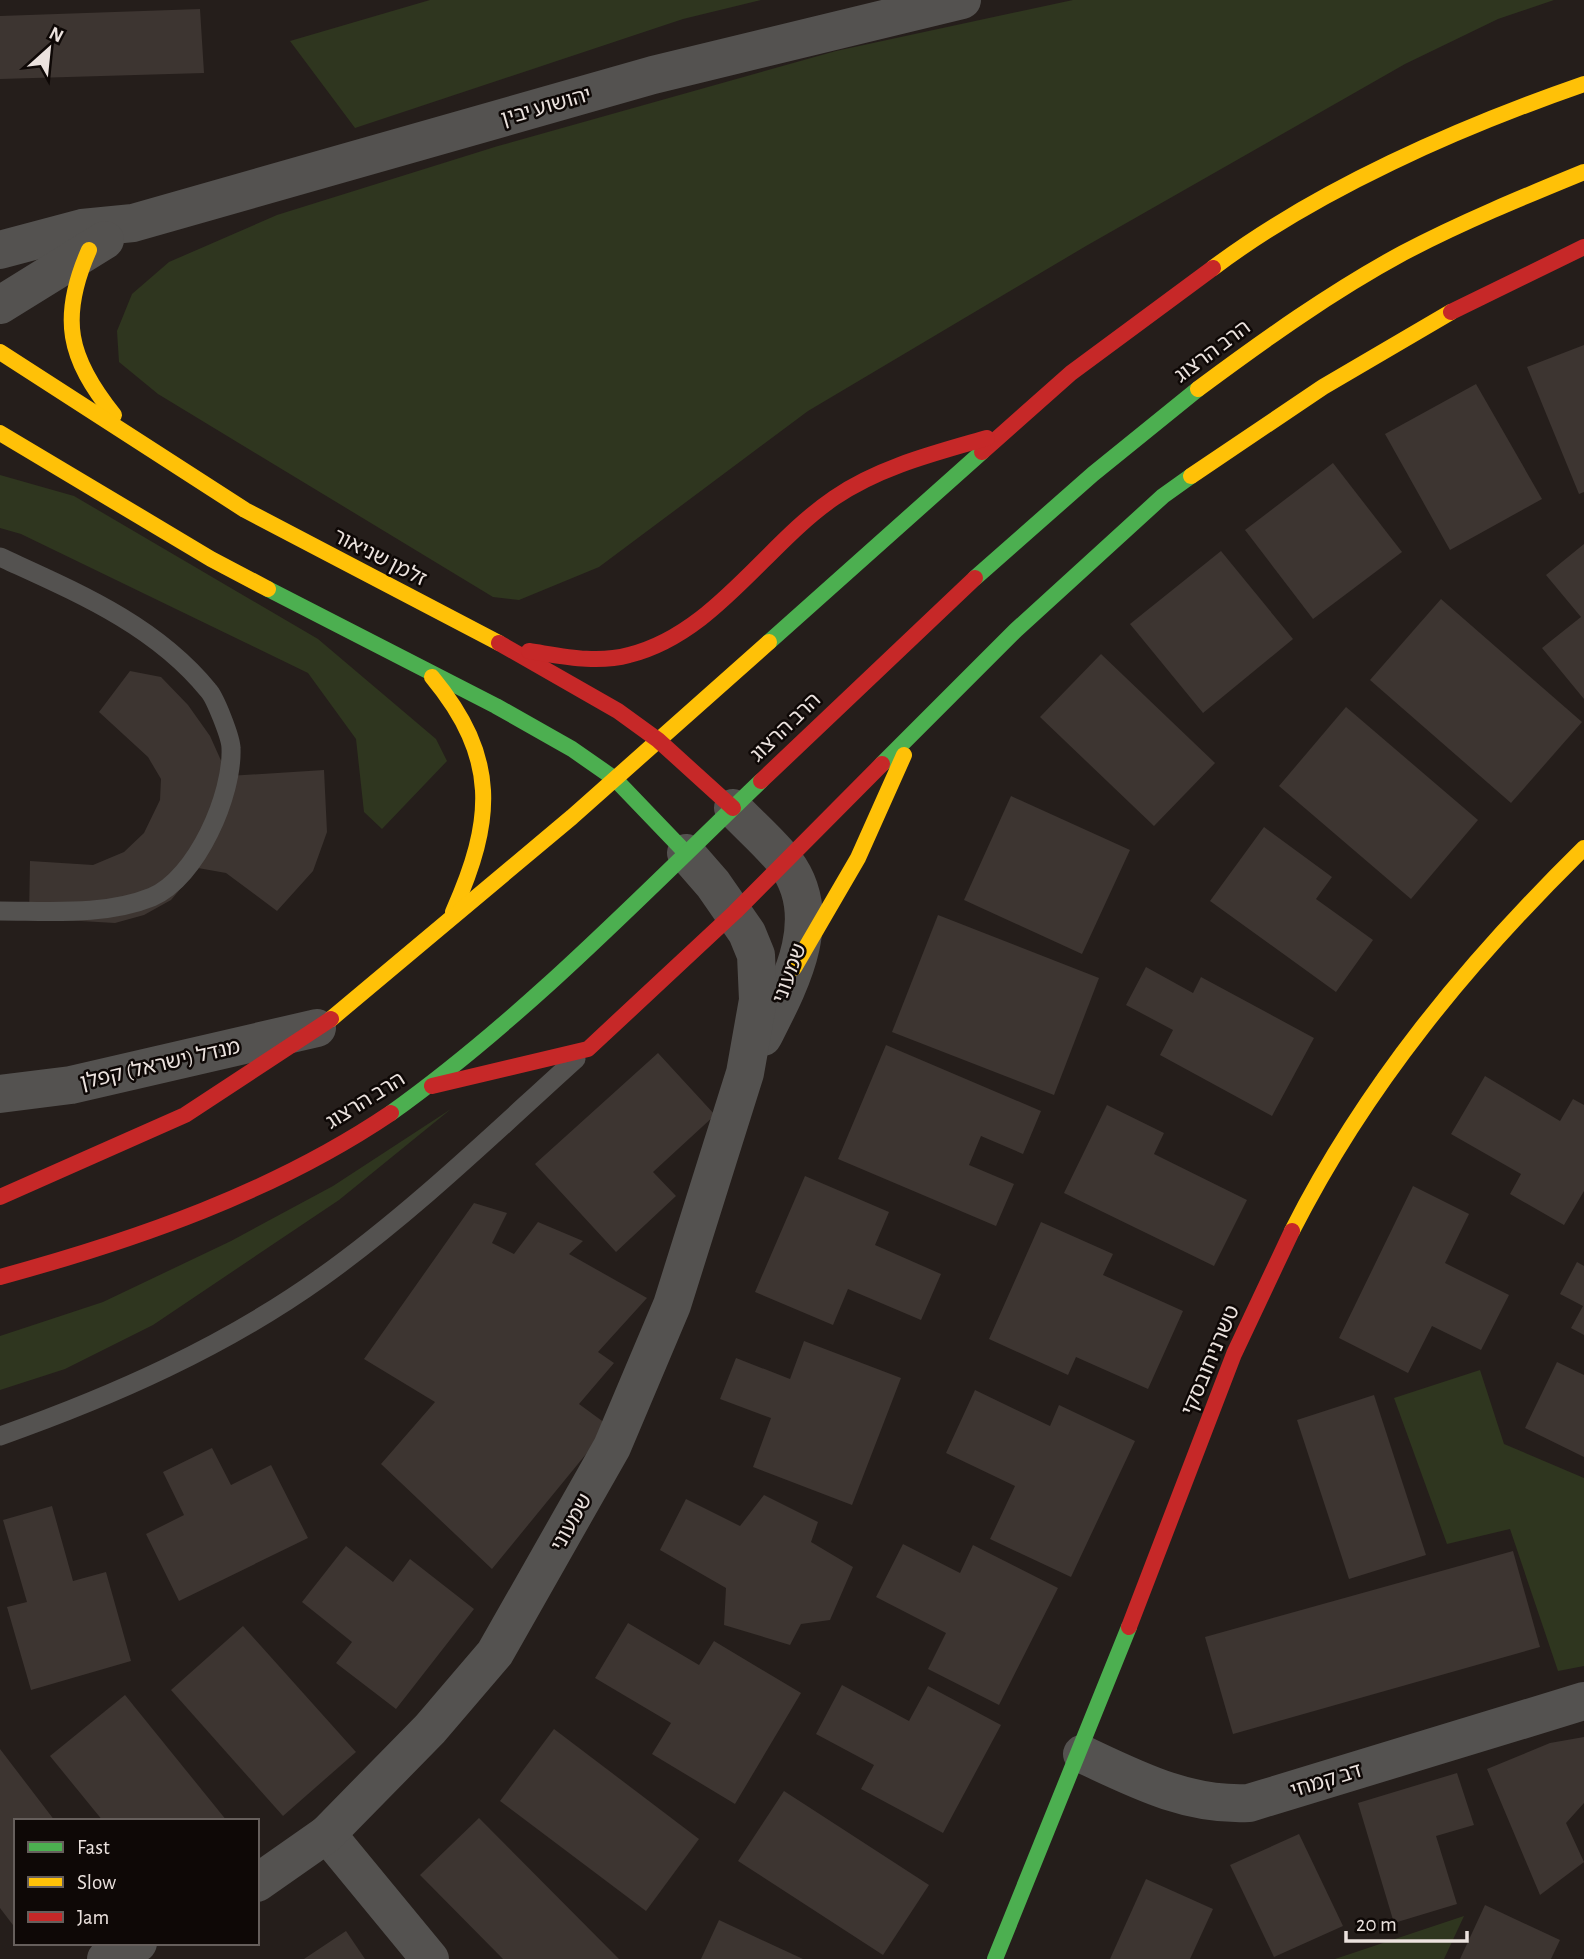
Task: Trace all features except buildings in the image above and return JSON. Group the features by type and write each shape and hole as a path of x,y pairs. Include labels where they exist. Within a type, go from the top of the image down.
{"main road":[{"path":"0,1197 185,1115 320,1028 615,779 999,434 1160,304 1277,225 1320,200 1422,150 1529,103 1584,84"},
{"name":"הרב הרצוג","path":"0,1277 172,1221 278,1176 357,1135 427,1087 520,1007 1013,546 1092,475 1200,387 1298,316 1379,267 1465,222 1584,172"},
{"path":"427,1087 588,1049 735,912 1075,573 1163,496 1241,439 1335,380 1451,312 1584,247"},
{"path":"89,250 78,272 68,321 74,355 90,387 139,442"},
{"name":"זלמן שניאור","path":"0,352 245,510 501,643 618,711 658,740 733,808"},
{"path":"0,433 211,559 496,706 572,749 615,779 685,853"},
{"path":"501,643 569,657 628,657 650,650 689,628 805,521 852,487 895,466 999,434"},
{"path":"428,673 446,691 465,721 481,759 484,781 484,823 478,854 449,921"},
{"path":"794,968 873,830 913,735"},
{"name":"טשרניחובסקי","path":"995,1959 1082,1754 1208,1415 1274,1267 1326,1171 1390,1069 1467,971 1541,890 1584,848"}],"street":[{"name":"יהושוע יבין","path":"0,250 82,228 133,223 653,75 962,0"},
{"name":"יהושוע יבין","path":"0,305 133,223"},
{"name":"שמעוני","path":"733,808 785,862 797,883 805,922 794,968 745,1073"},
{"name":"שמעוני","path":"259,1882 327,1834 430,1729 495,1653 606,1459 672,1305 745,1073 756,1021 758,976 756,955 735,912 685,853"},
{"name":"מנדל (ישראל) קפלן","path":"0,1094 72,1085 320,1028"},
{"name":"דב קמחי","path":"1082,1754 1186,1799 1221,1804 1249,1803 1580,1703"},
{"path":"327,1834 430,1959"},
{"path":"106,1959 134,1945"}],"lane":[{"path":"0,557 103,604 174,653 211,692 232,747 223,796 207,843 180,874 155,896 123,905 72,911 0,911"},
{"path":"0,1436 152,1377 234,1332 322,1277 432,1189 588,1049"}],"green space":[{"path":"430,0 761,0 683,19 355,128 290,41"},
{"path":"1073,0 1554,0 1498,19 1405,64 1086,246 808,411 599,567 519,600 493,597 158,394 119,362 117,331 132,294 169,262 277,215 498,146 836,51"},
{"path":"0,475 74,496 318,639 436,739 447,761 382,829 364,812 356,739 308,673 21,534 0,528"},
{"path":"451,1109 339,1200 153,1325 65,1369 0,1390 0,1336 103,1302 231,1241 333,1186"},
{"path":"1480,1370 1504,1444 1584,1478 1584,1666 1558,1671 1510,1529 1447,1544 1394,1398"},
{"path":"1464,1916 1444,1959 1335,1959"}],"traffic: fast":[{"path":"975,578 1093,474 1198,389"},
{"path":"769,642 982,452"},
{"path":"882,764 1016,630 1163,496 1191,476"},
{"path":"268,589 496,706 572,749 615,779 686,853"},
{"path":"391,1113 489,1037 536,996 761,781"},
{"path":"995,1959 1129,1627"}],"traffic: slow":[{"path":"1213,268 1298,212 1391,162 1488,120 1584,84"},
{"path":"1198,389 1298,317 1376,268 1470,220 1584,172"},
{"path":"89,250 74,296 73,337 86,375 114,415"},
{"path":"1191,476 1323,387 1451,312"},
{"path":"0,352 245,510 499,643"},
{"path":"0,433 211,559 268,589"},
{"path":"331,1019 572,817 769,642"},
{"path":"432,677 454,707 469,735 479,763 483,790 482,819 476,848 453,912"},
{"path":"794,968 858,858 904,755"},
{"path":"1292,1231 1353,1126 1422,1028 1500,935 1584,848"}],"traffic: jam":[{"path":"1451,312 1584,247"},
{"path":"982,452 1071,373 1213,268"},
{"path":"529,651 604,659 629,655 659,644 687,628 713,608 809,517 851,487 888,469 987,438"},
{"path":"761,781 975,578"},
{"path":"499,643 618,711 658,740 733,808"},
{"path":"432,1086 588,1049 735,912 882,764"},
{"path":"0,1197 185,1115 331,1019"},
{"path":"0,1277 102,1247 203,1211 300,1167 391,1113"},
{"path":"1129,1627 1234,1354 1292,1231"}]}
